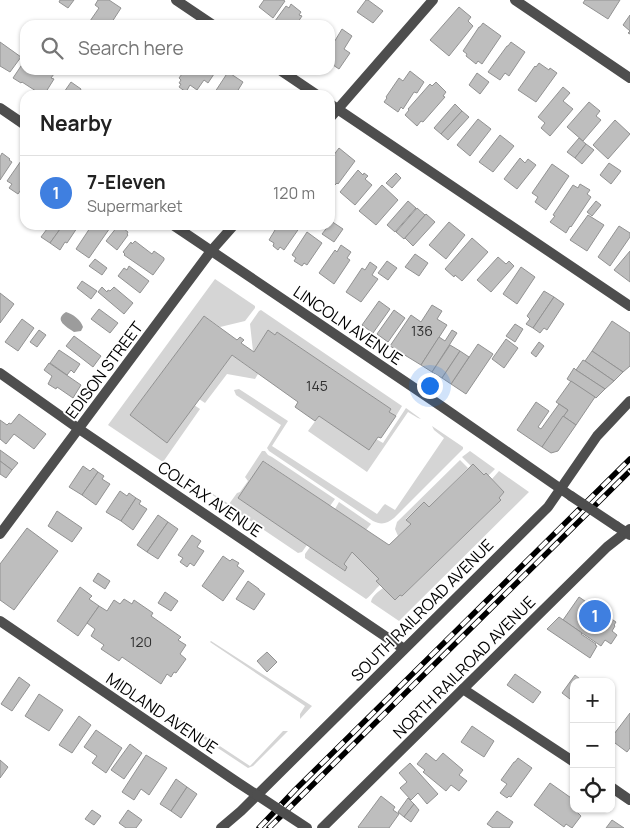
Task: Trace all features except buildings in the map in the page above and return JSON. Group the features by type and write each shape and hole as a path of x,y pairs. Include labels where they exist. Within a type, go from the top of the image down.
{"street":[{"path":"176,0 206,20"},
{"path":"335,105 433,0"},
{"path":"515,0 630,78"},
{"path":"287,75 310,90"},
{"path":"335,107 630,306"},
{"path":"0,108 20,122"},
{"name":"LINCOLN AVENUE","path":"180,230 571,496 616,526 629,532"},
{"name":"EDISON STREET","path":"0,534 211,251 230,230"},
{"name":"COLFAX AVENUE","path":"0,373 79,429 404,649"},
{"name":"SOUTH RAILROAD AVENUE","path":"221,828 257,795 544,510 598,436 630,402"},
{"name":"NORTH RAILROAD AVENUE","path":"322,828 607,548 629,532"},
{"name":"MIDLAND AVENUE","path":"0,622 307,828"},
{"path":"463,689 570,759"},
{"path":"615,790 630,800"}],"shaded area":[{"path":"215,279 255,306 255,308 245,321 220,327 204,316 130,415 167,442 194,405 200,409 163,462 108,425"},
{"path":"261,310 402,406 396,416 389,412 391,409 277,332 275,335 268,331 254,352 250,324"},
{"path":"66,312 80,322 83,327 81,331 74,332 62,323 62,315"},
{"path":"232,355 258,374 255,379 227,374 205,403 199,399"},
{"path":"239,389 288,421 272,446 377,514 385,504 395,510 444,438 432,426 463,447 463,449 394,518 386,523 379,523 373,521 269,451 267,448 281,425 236,395 234,390"},
{"path":"406,408 421,419 408,412 367,472 308,431 319,416 383,443"},
{"path":"262,451 265,451 268,455 335,499 330,506 264,461 238,498 307,545 302,552 298,553 189,479 229,504 248,481 245,477"},
{"path":"470,451 495,469 488,476 486,473 484,475 473,464 471,466 462,457"},
{"path":"460,460 468,468 429,507 424,502 406,519 411,524 398,536 395,529 397,522"},
{"path":"499,471 529,492 399,621 371,602 374,596 383,588 395,600 400,595 402,596 501,500 499,498 504,492 492,479"},
{"path":"339,502 371,524 366,530 335,509"},
{"path":"310,547 344,571 347,567 344,564 352,552 379,579 376,581 380,585 366,599 305,558 305,554"},
{"path":"211,641 312,706 300,719 300,714 305,706"},
{"path":"176,717 250,766 283,731 288,731 253,766 248,768 174,719"}],"railway":[{"path":"259,828 295,790 630,459"},
{"path":"269,828 630,471"}],"place":[{"name":"7-Eleven","path":"595,616"}]}
